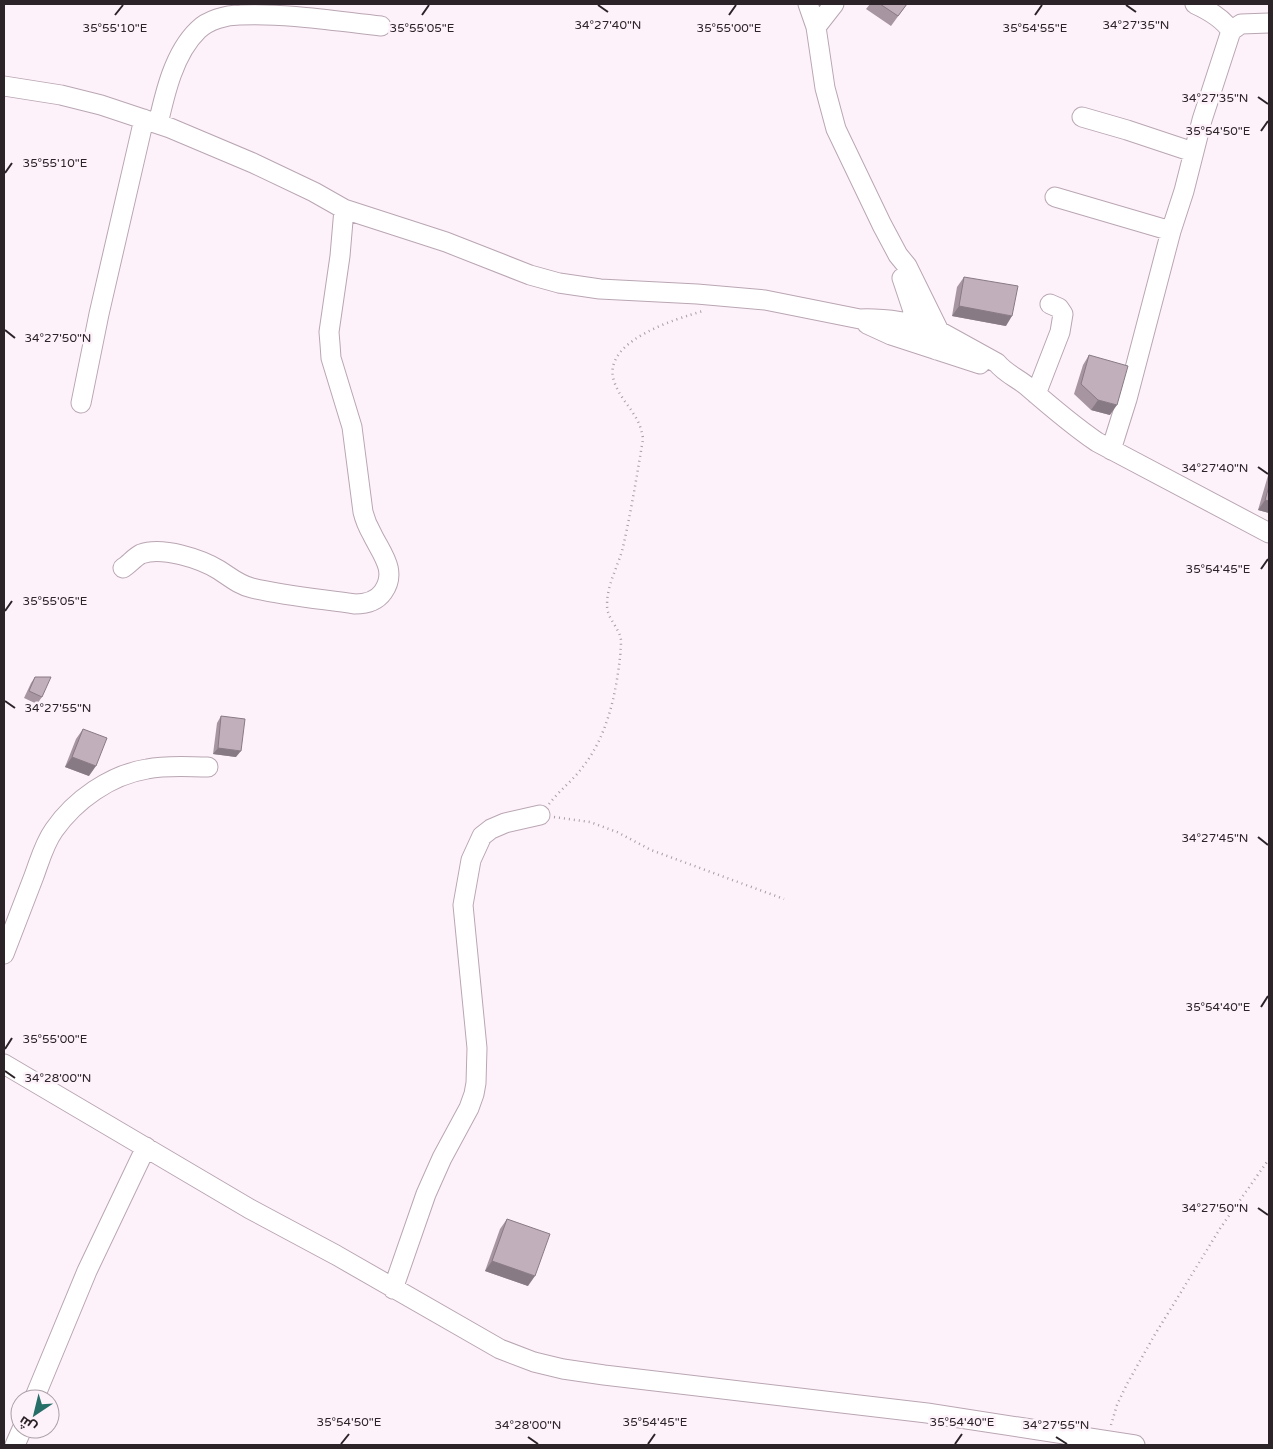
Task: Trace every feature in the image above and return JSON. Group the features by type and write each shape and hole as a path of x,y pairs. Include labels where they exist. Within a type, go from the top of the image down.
{"street":[{"path":"808,4 816,27 825,88 836,130 898,255 907,266 940,331 936,350"},
{"path":"816,27 834,4"},
{"path":"1194,4 1214,14 1228,25 1232,31"},
{"path":"81,403 99,314 151,121 183,51 199,29 209,22 240,14 305,17 381,26"},
{"path":"1111,450 1127,399 1193,152 1232,31 1241,24 1269,23"},
{"path":"4,86 62,95 151,121 253,163 314,192 344,209 446,242 530,275 559,283 600,289 765,300 860,319 872,318 916,324 940,331 997,362 1002,369 1036,394 1077,429 1111,450 1269,533"},
{"path":"1082,117 1193,152"},
{"path":"1055,197 1171,231"},
{"path":"123,568 142,554 152,552 165,553 200,561 237,582 254,588 355,604 365,604 372,601 381,595 387,586 390,577 388,566 363,512 352,427 331,358 329,332 340,256 344,209"},
{"path":"898,255 899,270 916,324 916,343"},
{"path":"1036,394 1063,322 1063,314 1059,308 1050,304"},
{"path":"860,319 870,327 994,370 1002,369"},
{"path":"4,954 46,844 63,819 79,803 96,789 130,773 148,768 177,766 208,767"},
{"path":"393,1288 426,1194 442,1158 469,1108 476,1083 477,1048 473,992 464,933 463,905 471,860 482,836 491,829 505,823 540,815"},
{"path":"4,1064 250,1209 336,1255 500,1349 534,1362 563,1369 927,1413 1135,1445"},
{"path":"38,1389 87,1270 146,1147"}],"path":[{"path":"540,815 581,770 595,751 603,735 616,688 621,641 619,632 608,614 607,606 611,579 625,538 643,439 640,425 614,381 612,372 614,364 625,347 642,334 667,323 706,310"},
{"path":"540,815 590,822 617,832 660,854 784,899"},
{"path":"1106,1440 1117,1405 1154,1336 1221,1227 1269,1159"}],"building":[{"path":"880,4 907,4 898,16"},
{"path":"964,277 1018,286 1012,316 959,306"},
{"path":"1089,355 1128,366 1117,405 1098,400 1081,384"},
{"path":"1269,486 1269,501 1265,500"},
{"path":"35,677 51,677 42,697 29,691"},
{"path":"221,716 245,719 241,751 218,748"},
{"path":"83,729 107,738 96,766 72,757"},
{"path":"507,1219 550,1234 535,1276 492,1261"}]}
